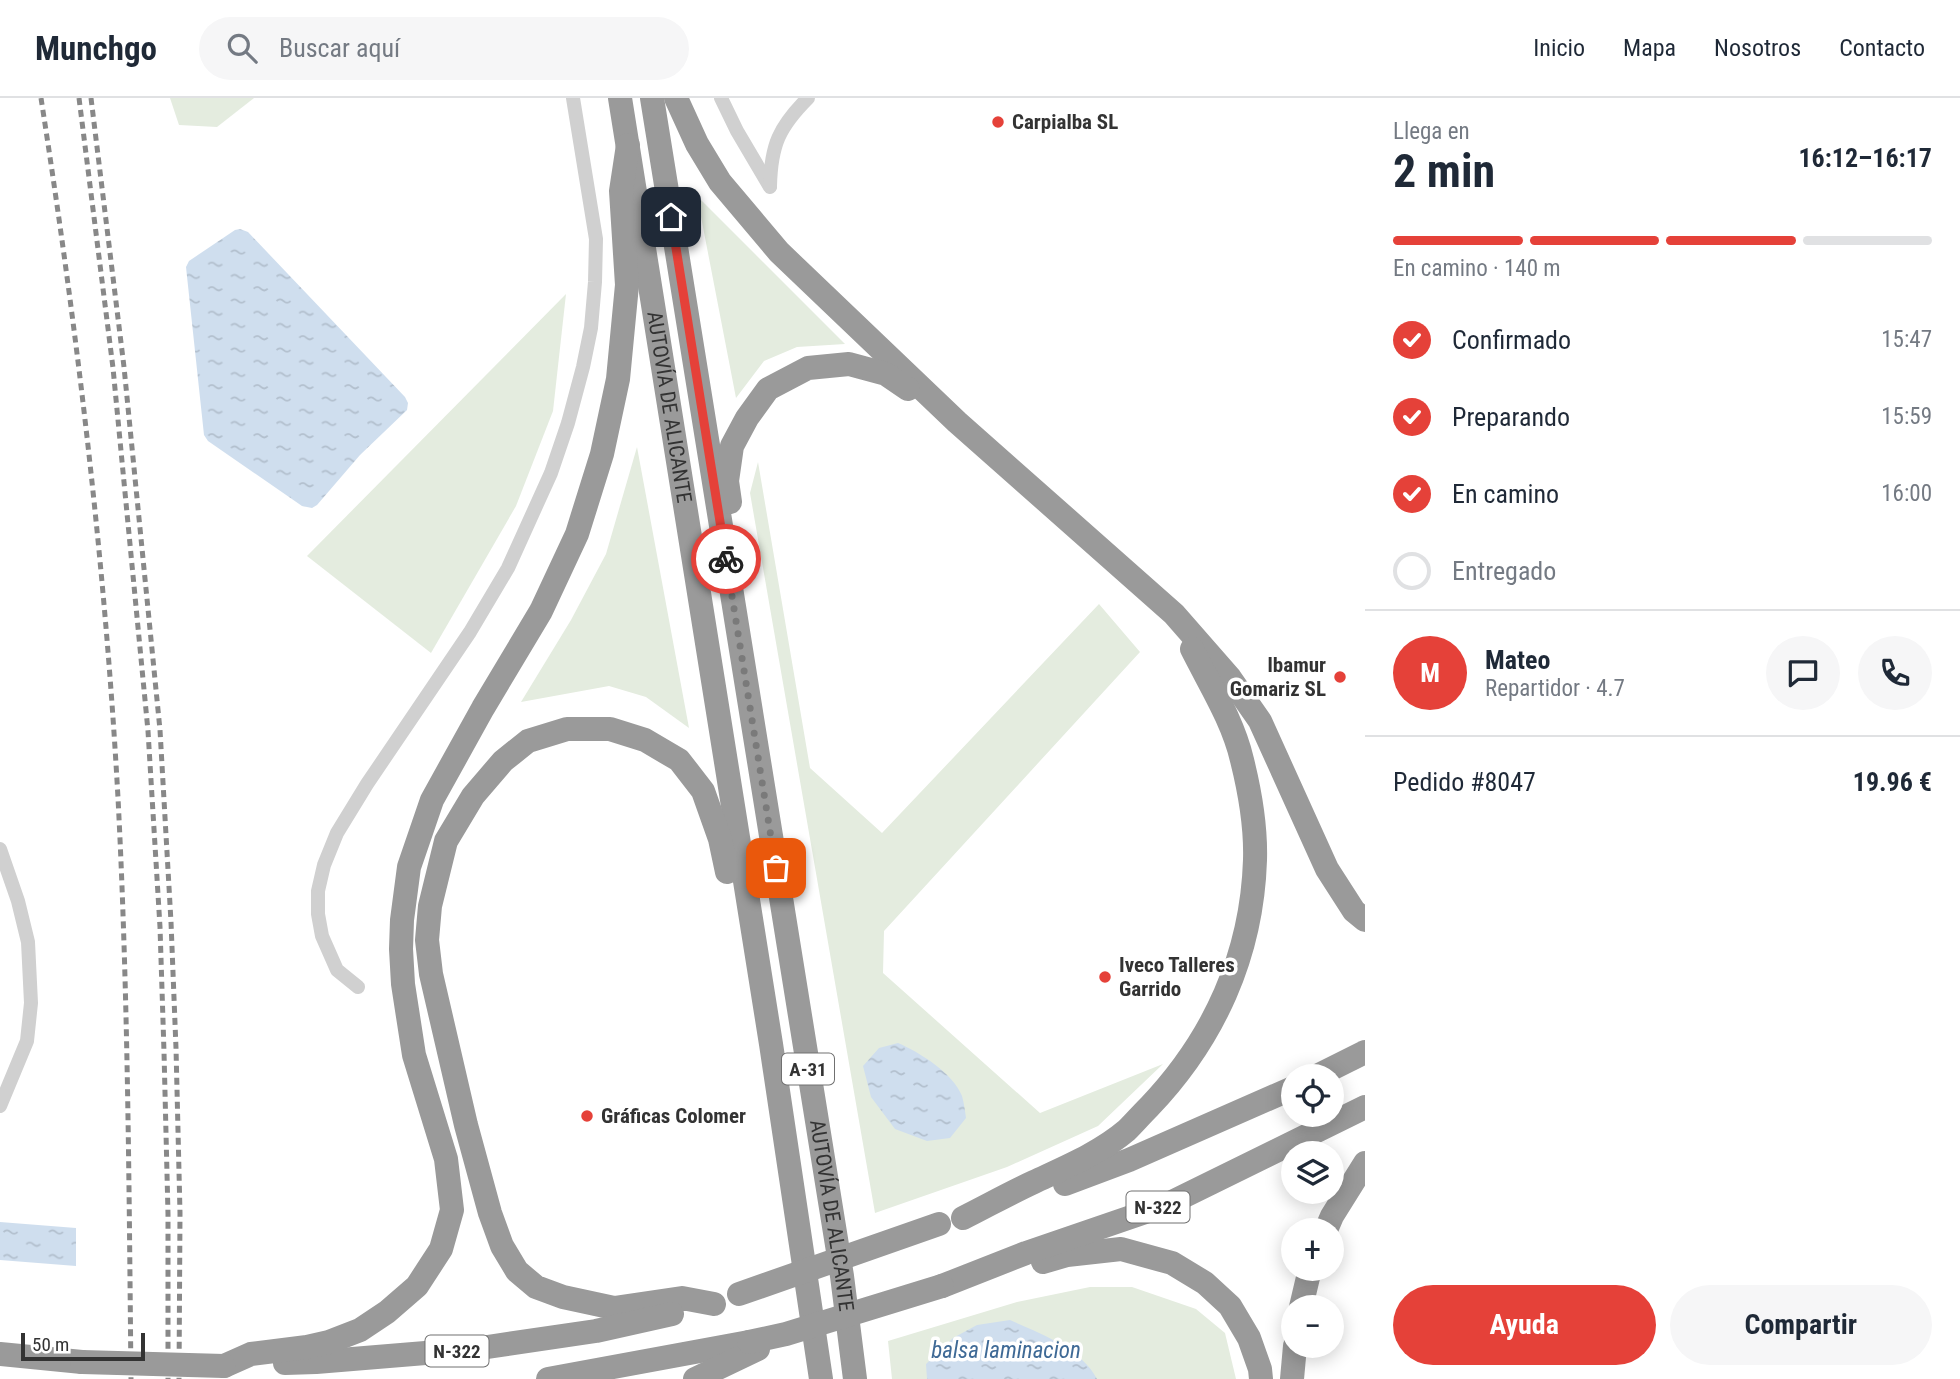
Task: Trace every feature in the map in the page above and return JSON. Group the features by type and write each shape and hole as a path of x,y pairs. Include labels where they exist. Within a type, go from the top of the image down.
{"highway":[{"name":"AUTOVÍA DE ALICANTE","path":"620,98 773,1057 821,1379"},
{"name":"AUTOVÍA DE ALICANTE","path":"652,98 839,1263 855,1379"},
{"path":"676,98 697,145 720,182 779,252 957,422 1174,614 1230,678 1260,721 1327,869 1360,915"},
{"path":"224,1366 251,1354 307,1348 360,1329 417,1286 441,1249 452,1210 446,1159 414,1055 403,984 402,920 409,867 432,800 541,611 577,534 602,454 618,379 627,285 621,191 628,145"},
{"path":"729,582 736,542 727,481 732,446 747,418 768,389 808,368 849,364 886,374 957,422"},
{"path":"963,1217 1085,1159 1126,1130 1165,1090 1199,1046 1227,994 1242,951 1251,904 1255,859 1252,816 1242,758 1227,718 1174,614"},
{"path":"714,1304 682,1298 614,1308 563,1297 536,1287 517,1271 502,1246 466,1125 431,974 427,940 430,906 446,841 473,796 503,761 528,741 567,729 610,729 645,740 679,760 703,791 720,839 742,947 761,987"},
{"path":"1341,1064 1365,1052"},
{"name":"N-322","path":"0,1354 82,1362 224,1366 316,1362 474,1349 596,1331 714,1304 939,1224 1042,1192 1129,1160 1281,1093"},
{"name":"N-322","path":"548,1379 786,1334 942,1286 1166,1205 1365,1107"},
{"path":"1331,1218 1365,1163"},
{"path":"984,1269 1015,1269 1067,1255 1121,1249 1172,1263 1205,1283 1230,1306 1249,1338 1261,1379"},
{"path":"695,1379 786,1334"},
{"path":"1292,1379 1294,1358"}],"street":[{"path":"358,987 337,970 322,936 318,891 324,865 337,833 367,784 470,632 508,568 551,473 583,367 591,328 596,239 573,98"},
{"path":"721,98 770,187 770,164 775,143 787,123 808,98"},
{"path":"0,849 18,901 28,942 31,1003 27,1041 0,1106"}],"shaded area":[{"path":"170,98 254,98 217,127 179,125"},
{"path":"697,196 845,344 797,347 764,361 736,398"},
{"path":"566,294 553,411 516,506 431,653 307,556"},
{"path":"637,447 689,728 646,697 609,686 521,702 571,620 606,554"},
{"path":"758,462 810,768 882,833 1099,604 1140,652 884,931 883,973 1040,1113 1163,1064 1098,1126 1007,1167 875,1213 750,493"},
{"path":"1090,1287 1132,1287 1196,1309 1225,1333 1236,1379 892,1379 888,1341 1017,1302"}],"water":[{"path":"240,229 248,232 408,403 407,410 360,455 312,508 302,506 208,441 204,435 186,267 189,261"},
{"path":"898,1043 934,1064 958,1087 966,1118 950,1138 927,1141 895,1129 871,1097 863,1066 879,1048"},
{"path":"0,1222 76,1228 76,1266 0,1260"},
{"name":"balsa laminacion","path":"1010,1320 1071,1350 1090,1368 1097,1379 927,1379 926,1364 953,1338 977,1325"}],"railway":[{"path":"41,98 88,447 106,622 118,798 124,943 131,1379"},
{"path":"79,98 113,368 148,731 160,927 164,1052 168,1379"},
{"path":"91,98 124,367 160,730 176,1048 180,1213 179,1379"}],"way so far":[{"path":"726,559 776,868"}],"place":[{"name":"Carpialba SL","path":"998,122"},
{"name":"lbamur Gomariz SL","path":"1340,677"},
{"name":"Iveco Talleres Garrido","path":"1105,977"},
{"name":"Gráficas Colomer","path":"587,1116"}],"route":[{"path":"671,217 726,559"}]}
